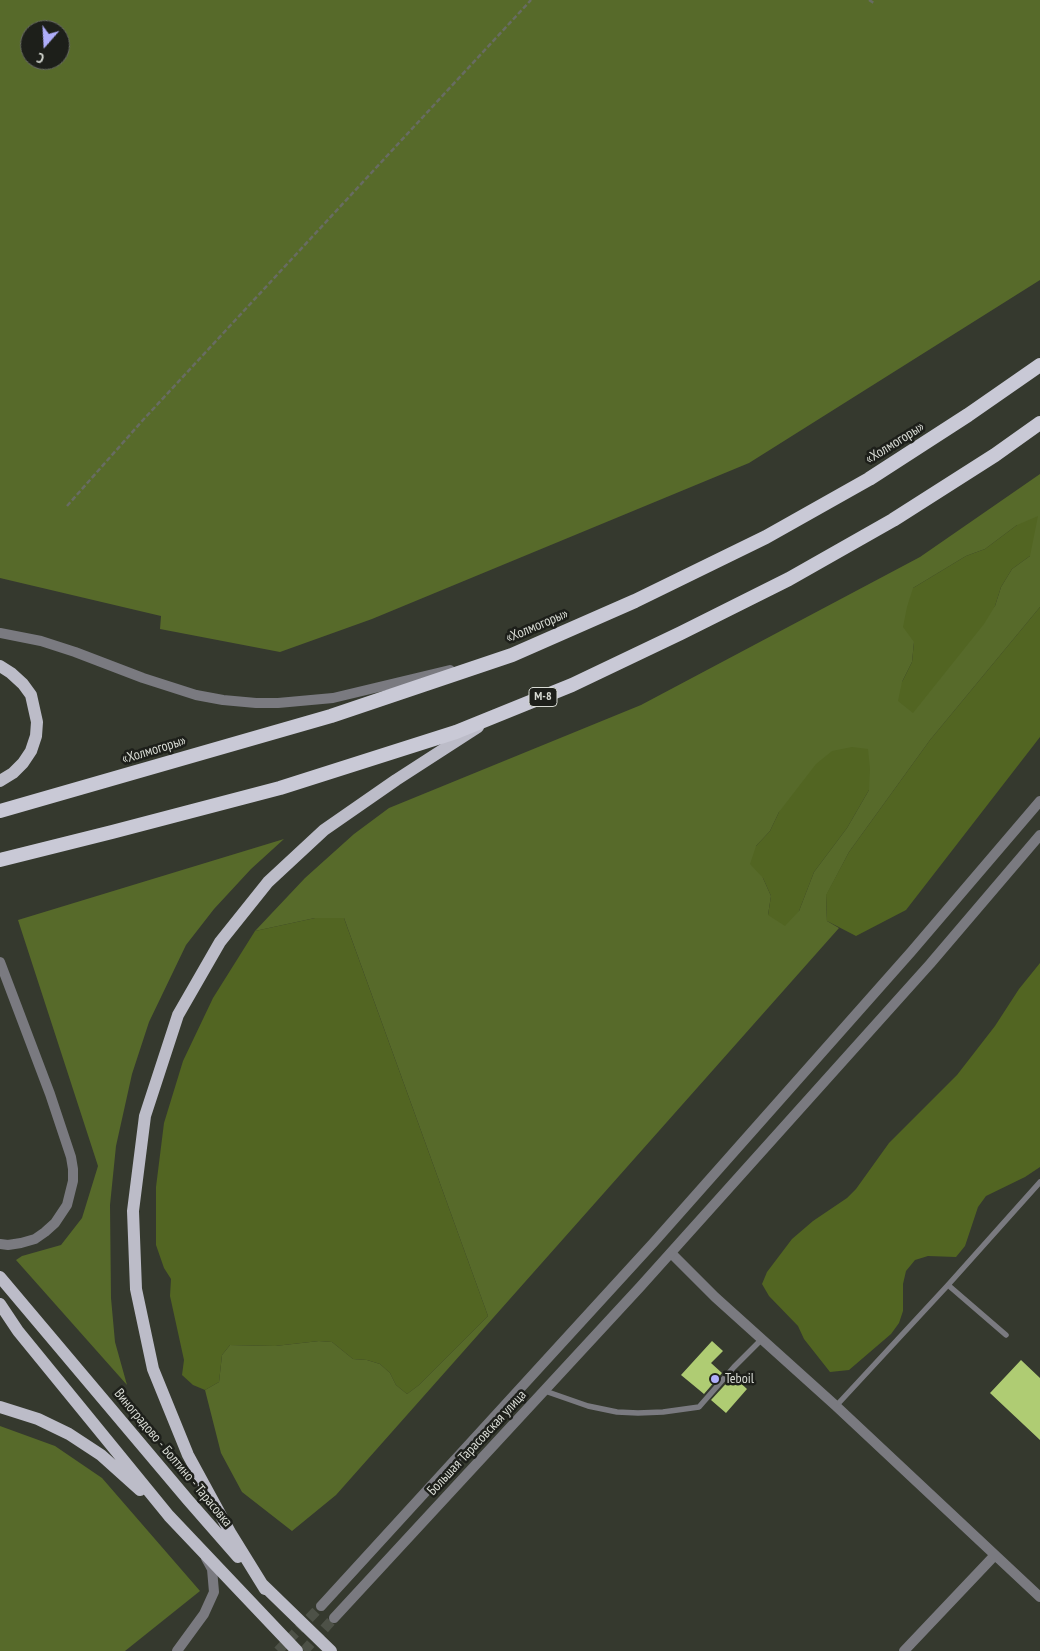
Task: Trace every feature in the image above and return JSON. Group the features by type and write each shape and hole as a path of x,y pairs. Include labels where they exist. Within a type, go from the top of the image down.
{"highway":[{"name":"«Холмогоры»","path":"0,812 331,716 512,655 635,601 766,537 885,468 968,416 1040,365"},
{"name":"М-8","path":"0,860 280,788 456,732 572,685 681,634 789,579 893,520 995,455 1040,423"}],"main road":[{"path":"0,666 11,672 31,695 37,722 36,736 31,751 13,773 0,781"},
{"path":"265,1589 231,1534 188,1455 153,1369 136,1289 133,1211 144,1116 178,1015 220,942 268,882 324,830 396,780 493,717"},
{"name":"Виноградово - Болтино - Тарасовка","path":"0,1277 265,1589 331,1651"},
{"path":"0,1304 18,1331 169,1516 298,1651"},
{"path":"0,1407 38,1419 70,1434 101,1456 169,1516"}],"street":[{"path":"0,633 41,641 143,678 196,694 223,700 278,704 333,698 512,655"},
{"name":"Большая Тарасовская улица","path":"321,1606 626,1274 911,952 1040,801"},
{"name":"Большая Тарасовская улица","path":"334,1618 671,1253 930,964 1040,835"},
{"path":"0,962 50,1094 74,1169 67,1205 55,1223 35,1239 8,1245 0,1244"},
{"path":"671,1253 715,1297 836,1406 1040,1597"},
{"path":"177,1651 204,1614 214,1592 212,1569 203,1552"},
{"path":"904,1651 994,1555"}],"lane":[{"path":"836,1406 1040,1182"},
{"path":"948,1285 1006,1335"},
{"path":"544,1391 588,1406 617,1412 655,1412 699,1406 734,1367 762,1340"}],"path":[{"path":"67,506 150,412 531,0"},
{"path":"870,0 874,3"}],"green space":[{"path":"0,0 1040,0 1040,280 749,463 372,619 280,652 160,629 161,616 0,578"},
{"path":"1040,474 1040,607 930,740 849,852 826,896 827,921 839,928 336,1495 292,1531 242,1492 221,1453 205,1390 219,1382 222,1355 230,1345 275,1346 319,1341 332,1342 353,1359 367,1360 380,1364 390,1373 396,1385 407,1394 419,1385 488,1316 344,918 315,918 255,931 305,878 354,834 389,808 641,705 920,557","holes":["1017,525 1030,556 1012,569 1001,587 995,606 902,682 912,662 914,642 913,588 966,556 985,549","869,790 847,828 814,872 799,911 768,915 771,896 763,878 756,846 770,831 779,812"]},
{"path":"1038,516 1030,556 1012,569 1001,587 995,606 984,624 913,713 898,701 902,682 912,662 914,642 903,627 913,588 966,556 985,549 1017,525"},
{"path":"1040,607 1040,737 906,910 856,936 827,921 826,895 849,852 930,740"},
{"path":"852,747 868,749 870,769 869,790 847,828 814,872 799,911 785,926 768,915 771,896 763,878 750,864 756,846 770,831 779,812 816,764 832,751"},
{"path":"284,839 251,869 214,909 186,945 149,1022 132,1074 116,1146 110,1205 111,1298 115,1342 127,1385 16,1260 22,1256 61,1245 82,1218 98,1166 18,920"},
{"path":"315,918 344,918 488,1316 419,1385 407,1394 396,1385 390,1373 380,1364 367,1360 353,1359 332,1342 319,1341 275,1346 230,1345 222,1355 219,1382 205,1390 193,1385 182,1375 184,1360 170,1296 171,1279 164,1268 156,1245 156,1187 164,1123 183,1061 213,998 255,931"},
{"path":"1040,963 1040,1167 1025,1177 986,1196 978,1207 965,1246 956,1257 928,1256 915,1260 906,1271 903,1284 903,1311 899,1323 891,1334 849,1370 830,1372 804,1339 798,1326 769,1296 762,1284 767,1272 792,1239 813,1221 847,1198 856,1189 889,1143 957,1075"},
{"path":"0,1426 55,1446 102,1478 200,1591 125,1651 0,1651"}],"building":[{"path":"712,1341 723,1351 711,1363 722,1373 704,1394 681,1375"},
{"path":"1021,1360 1040,1378 1040,1440 990,1393"},
{"path":"733,1376 747,1389 726,1413 711,1400"}],"tunnel":[{"path":"278,1651 321,1606"},
{"path":"304,1651 334,1618"}],"place":[{"name":"Teboil","path":"715,1379"}]}
